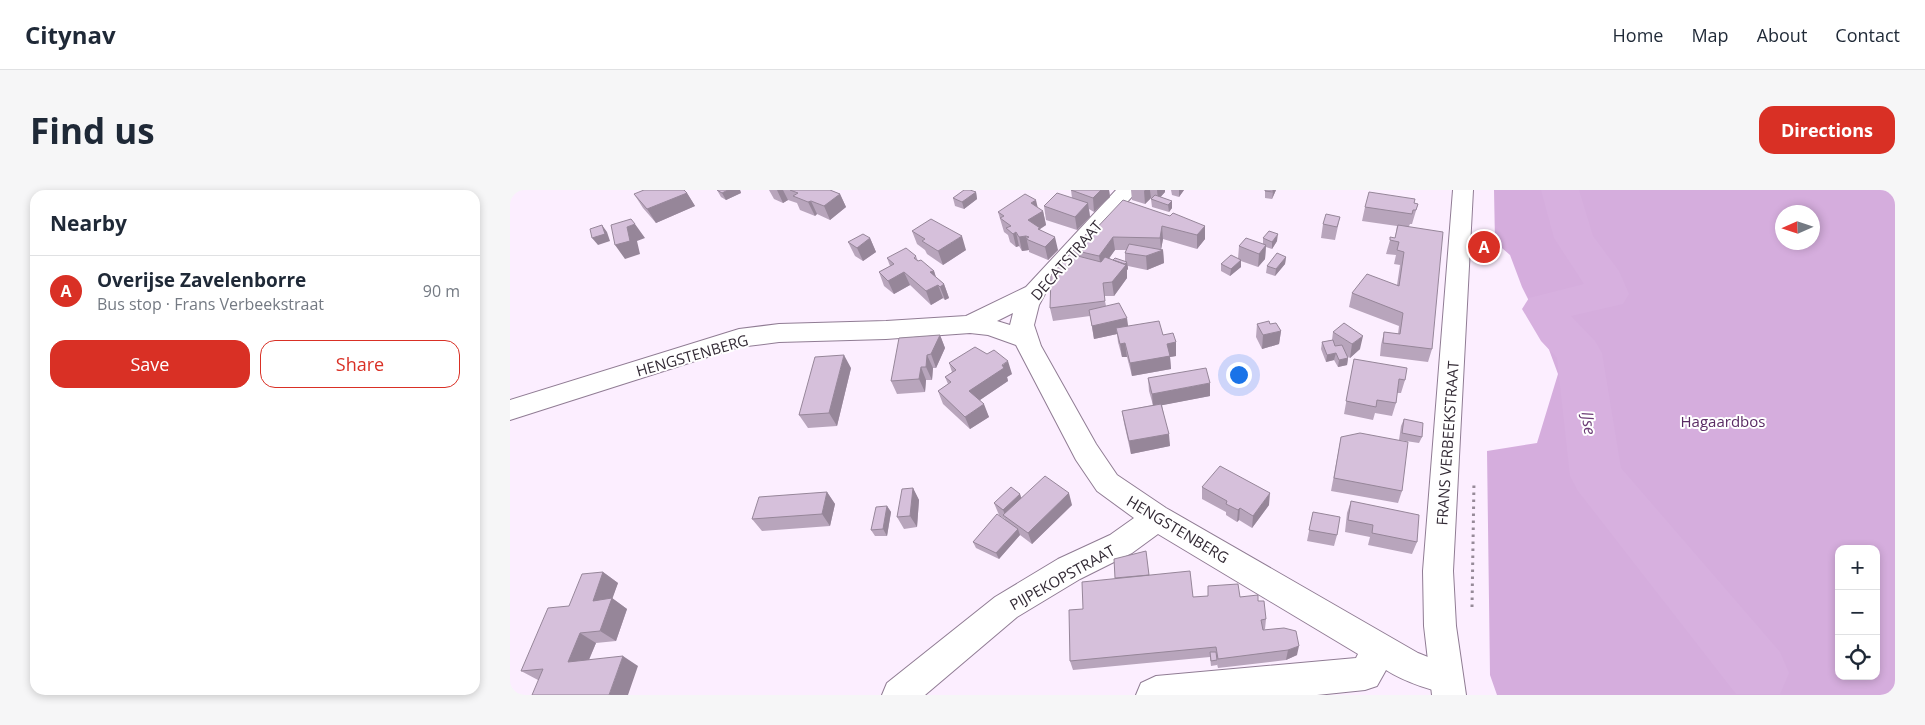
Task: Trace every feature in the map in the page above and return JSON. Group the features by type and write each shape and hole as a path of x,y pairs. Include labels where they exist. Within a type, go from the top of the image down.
{"street":[{"name":"DECATSTRAAT","path":"1027,339 1022,324 1027,305 1034,293 1128,190"},
{"name":"FRANS VERBEEKSTRAAT","path":"1447,688 1440,626 1438,571 1463,190"},
{"name":"HENGSTENBERG","path":"970,324 1034,293"},
{"name":"HENGSTENBERG","path":"510,410 739,338 779,333 886,330 970,324 989,327 1027,339 1086,452 1107,483 1156,517 1447,688"},
{"name":"PIJPEKOPSTRAAT","path":"899,695 1006,607 1069,569 1122,544 1156,517"},
{"path":"1153,695 1156,693 1364,674 1380,649"}],"green space":[{"name":"Hagaardbos","path":"1494,190 1895,190 1895,695 1497,695 1490,675 1487,451 1537,443 1558,374 1537,317 1522,287 1510,255 1495,242"}],"building":[{"path":"644,190 684,190 687,193 647,209 634,194"},
{"path":"717,190 728,190 722,193"},
{"path":"790,190 830,190 840,194 824,206 793,196 798,193"},
{"path":"964,190 976,192 962,202 953,198"},
{"path":"1071,190 1101,190 1093,198"},
{"path":"1369,192 1415,199 1414,203 1418,204 1412,214 1365,207"},
{"path":"1057,193 1088,203 1075,217 1044,206"},
{"path":"1025,194 1036,200 1031,203 1043,211 1028,220 1040,228 1038,229 1055,237 1045,247 1026,239 1029,237 1019,237 1016,232 1013,234 1006,228 1011,226 1000,218 1004,216 998,212"},
{"path":"1155,195 1172,201 1168,205 1151,199"},
{"path":"1123,200 1170,216 1173,213 1205,226 1197,235 1162,226 1160,238 1113,237 1099,256 1073,250 1086,234 1090,235"},
{"path":"1326,214 1340,217 1337,227 1323,224"},
{"path":"631,219 635,224 627,227 630,241 615,245 611,225"},
{"path":"931,219 962,236 938,251 922,241 925,239 912,231"},
{"path":"602,225 605,234 592,238 590,229"},
{"path":"1398,225 1443,232 1432,349 1383,343 1384,332 1400,334 1403,313 1352,293 1367,274 1399,286 1404,252 1397,250 1399,242 1390,240 1390,237 1395,238"},
{"path":"1269,231 1278,234 1272,242 1263,238"},
{"path":"863,234 870,238 857,248 848,242"},
{"path":"1246,238 1266,245 1259,254 1239,246"},
{"path":"1129,244 1163,250 1146,256 1125,253"},
{"path":"906,248 916,256 914,258 918,261 921,260 934,271 930,272 944,284 926,291 904,272 888,281 879,272 894,264 887,258"},
{"path":"1277,253 1286,257 1276,269 1267,266"},
{"path":"1070,254 1101,262 1105,257 1126,265 1112,282 1103,283 1105,301 1050,308 1051,275"},
{"path":"1231,255 1241,260 1231,269 1221,264"},
{"path":"1115,258 1127,262 1125,264 1113,260"},
{"path":"1119,303 1127,318 1092,326 1089,310"},
{"path":"1159,321 1163,335 1173,333 1176,342 1167,344 1170,356 1130,363 1125,343 1120,344 1116,328"},
{"path":"1269,321 1270,324 1276,323 1281,331 1263,335 1257,324"},
{"path":"1344,323 1363,336 1352,344 1333,332"},
{"path":"940,335 931,354 927,355 926,367 921,367 919,379 891,381 899,338"},
{"path":"1333,340 1335,346 1342,345 1348,358 1339,360 1336,353 1327,355 1322,342"},
{"path":"975,347 987,354 994,350 1008,361 1002,365 1004,368 969,391 984,404 965,417 938,391 951,382 945,377 956,370 949,363"},
{"path":"844,355 829,413 799,415 815,357"},
{"path":"1354,359 1407,368 1405,380 1399,379 1396,403 1377,400 1376,407 1346,401"},
{"path":"1206,368 1210,383 1152,394 1148,378"},
{"path":"1161,404 1169,434 1129,441 1122,411"},
{"path":"1404,419 1423,423 1422,437 1402,433"},
{"path":"1360,433 1408,442 1402,491 1334,478 1341,437"},
{"path":"1220,466 1270,493 1253,516 1240,508 1238,510 1226,504 1227,501 1202,487"},
{"path":"1045,476 1069,493 1028,533 1003,515"},
{"path":"1011,487 1020,494 1003,510 994,503"},
{"path":"913,488 910,516 897,517 902,489"},
{"path":"827,492 822,514 752,519 759,497"},
{"path":"1351,501 1419,515 1417,542 1372,533 1373,525 1348,520"},
{"path":"887,506 883,529 871,530 876,507"},
{"path":"1313,512 1340,517 1337,535 1309,530"},
{"path":"997,514 1018,529 996,553 973,542"},
{"path":"1146,551 1149,575 1115,578 1114,559"},
{"path":"1190,571 1193,597 1208,596 1208,586 1238,584 1240,597 1258,595 1258,601 1264,601 1266,619 1261,620 1263,630 1284,628 1296,631 1299,646 1288,650 1218,659 1216,647 1070,661 1069,610 1083,609 1082,582"},
{"path":"603,572 593,601 612,598 600,631 580,633 568,662 623,656 609,695 532,695 543,669 521,671 548,608 569,606 582,574"},
{"path":"1210,652 1216,652 1217,660 1211,661"}],"waterway":[{"name":"IJse","path":"1560,190 1574,238 1604,281 1608,294 1544,309 1557,330 1579,353 1596,476 1758,673"}],"place":[{"name":"Overijse Zavelenborre","path":"1484,247"}]}
